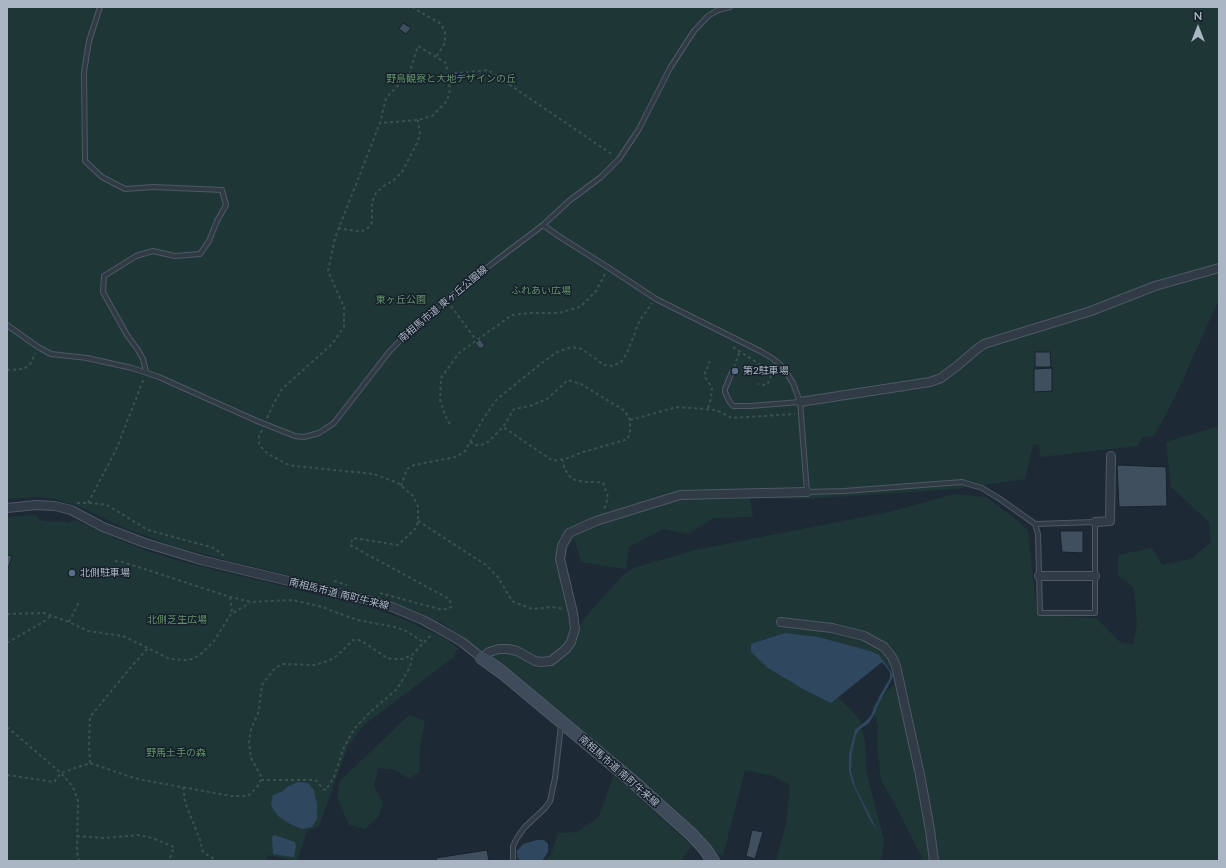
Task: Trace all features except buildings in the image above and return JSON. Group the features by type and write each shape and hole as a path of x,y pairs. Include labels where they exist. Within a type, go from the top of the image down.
{"street":[{"path":"800,402 930,382 941,378 984,344 1091,311 1155,286 1219,268"},
{"path":"1095,522 1110,521 1111,456"},
{"path":"482,658 489,652 499,649 508,649 517,651 535,661 551,661 566,649 571,642 575,629 560,559 562,546 569,533 600,520 680,494 807,492"},
{"name":"南相馬市道 南町牛来線","path":"7,508 36,505 55,506 71,510 103,527 145,543 201,560 376,602 436,627 462,642 631,780 687,830 705,849 713,861"},
{"path":"1039,576 1095,576"},
{"path":"781,622 832,628 864,636 884,647 892,657 896,666 920,775 934,861"}],"lane":[{"path":"100,7 89,41 84,72 85,161 102,177 125,189 153,187 222,190 226,205 217,221 210,241 200,254 175,256 153,251 136,256 104,276 103,292 127,335 143,359 146,372"},
{"name":"南相馬市道 東ヶ丘公園線","path":"7,325 38,347 51,354 87,358 146,372 270,427 295,436 313,436 324,431 334,423 389,352 415,325 601,177 619,159 639,129 670,68 687,41 708,16 718,10 730,7"},
{"path":"543,224 556,235 656,299 744,343 772,358 782,366 793,383 800,402 807,492 844,491 962,482 982,488 1035,524 1095,522 1095,613 1040,613 1038,534 1035,524"},
{"path":"732,372 725,392 733,406 800,402"},
{"path":"513,861 513,846 517,838 524,828 545,808 550,801 555,778 562,723"}],"path":[{"path":"412,7 441,24 445,32 445,43 436,57"},
{"path":"380,123 418,120 432,116 447,101 450,90 446,63 418,46"},
{"path":"448,74 488,70 619,159"},
{"path":"338,228 361,232 368,228 372,222 372,202 376,193 385,185 393,181 402,172 418,141 420,134 418,120"},
{"path":"450,424 446,418 440,400 441,378 459,353 512,315 530,313 559,313 580,307 596,292 609,268"},
{"path":"401,486 407,469 414,465 456,457 465,451 483,419 497,399 558,352 572,347 582,349 604,364 613,366 621,362 627,353 639,322 656,299"},
{"path":"445,301 453,308 476,340"},
{"path":"725,334 725,342 762,364 769,371 771,376 766,386 758,384"},
{"path":"737,359 744,343"},
{"path":"7,370 24,369 27,367 38,347"},
{"path":"708,409 712,388 704,373 710,361"},
{"path":"88,503 116,450 146,372"},
{"path":"470,442 479,446 488,442 503,427 514,409 530,406 547,399 568,380 581,384 624,411 630,420 628,439 552,461 503,427"},
{"path":"630,420 677,407 716,410 732,418 802,413"},
{"path":"562,459 566,470 572,479 584,482 603,483 608,497 605,507 599,512 600,520"},
{"path":"418,521 486,566 498,577 512,601 532,609 552,607 563,609 571,608"},
{"path":"116,561 230,597 252,602 292,600 312,604 357,620 395,627 406,631 425,643"},
{"path":"7,614 44,613 88,631 123,636 170,659 192,659 200,655 214,641 231,614 232,609 230,597"},
{"path":"69,622 80,600"},
{"path":"231,614 252,602"},
{"path":"7,643 45,621 52,615"},
{"path":"7,775 54,782 60,773 90,763 131,777 231,796 248,796 257,787 261,780 261,776 251,758 251,728 258,714 262,684 275,668 282,664 316,665 328,661 338,655 353,640 359,640 365,643 382,655 393,660 403,659 412,656 425,643 436,627"},
{"path":"90,763 90,717 148,648"},
{"path":"261,780 313,780 317,781 323,789 326,790 334,777 348,738 360,721 397,689 410,666 412,656"},
{"path":"7,727 60,773 73,787 78,801 77,852 79,861"},
{"path":"184,787 185,802 200,840 203,852 217,861"},
{"path":"77,836 104,838 139,835 152,838 174,847 169,861"}],"green space":[{"name":"東ヶ丘公園","path":"7,7 1219,7 1219,299 1175,397 1154,436 1142,437 1138,446 1040,457 1039,444 1033,445 1025,479 955,489 806,499 750,498 753,517 714,518 688,534 663,529 629,547 626,569 581,562 574,538 568,548 565,560 579,629 584,619 605,595 623,575 633,568 695,550 889,512 955,494 986,497 1017,520 1028,531 1037,615 1096,618 1120,642 1133,645 1137,624 1134,589 1129,583 1118,576 1118,555 1152,548 1162,565 1191,559 1211,542 1209,522 1171,487 1166,442 1219,426 1219,861 921,861 922,858 881,780 877,743 878,726 872,707 905,674 871,658 828,689 860,720 865,742 866,770 884,840 881,861 776,861 786,824 790,785 773,776 745,770 723,856 715,851 704,839 499,663 442,623 419,612 378,597 174,546 124,528 78,506 62,501 51,498 34,497 7,499"},
{"path":"36,515 43,521 63,521 68,523 75,520 116,539 147,551 187,563 376,609 439,635 458,648 454,657 364,725 348,746 319,826 307,831 297,861 268,855 265,861 7,861 7,517"},
{"path":"409,715 425,721 420,746 419,772 409,779 396,770 378,768 374,786 383,803 378,817 365,829 349,825 337,797 340,781"},
{"path":"614,775 692,846 680,861 544,861 551,855 558,833 577,832 598,818"}],"water":[{"path":"785,633 818,637 870,651 879,655 891,671 893,676 892,679 869,723 860,729 856,735 852,752 851,771 855,786 877,830 870,820 852,782 849,771 849,754 855,730 871,715 890,678 890,672 882,662 831,703 803,689 768,668 751,652 751,644"},
{"path":"298,782 308,783 314,790 317,804 317,819 312,827 302,829 290,824 278,816 271,804 273,795"},
{"path":"274,835 295,842 296,847 294,857 273,854 272,837"},
{"path":"537,840 544,840 548,844 548,852 542,861 525,861 518,859 517,851 523,844"}],"place":[{"name":"第2駐車場","path":"735,371"},
{"name":"北側駐車場","path":"72,573"}],"park label":[{"name":"野鳥観察と大地デザインの丘","path":"451,79"},
{"name":"ふれあい広場","path":"541,291"},
{"name":"北側芝生広場","path":"177,620"},
{"name":"野馬土手の森","path":"176,753"}]}
